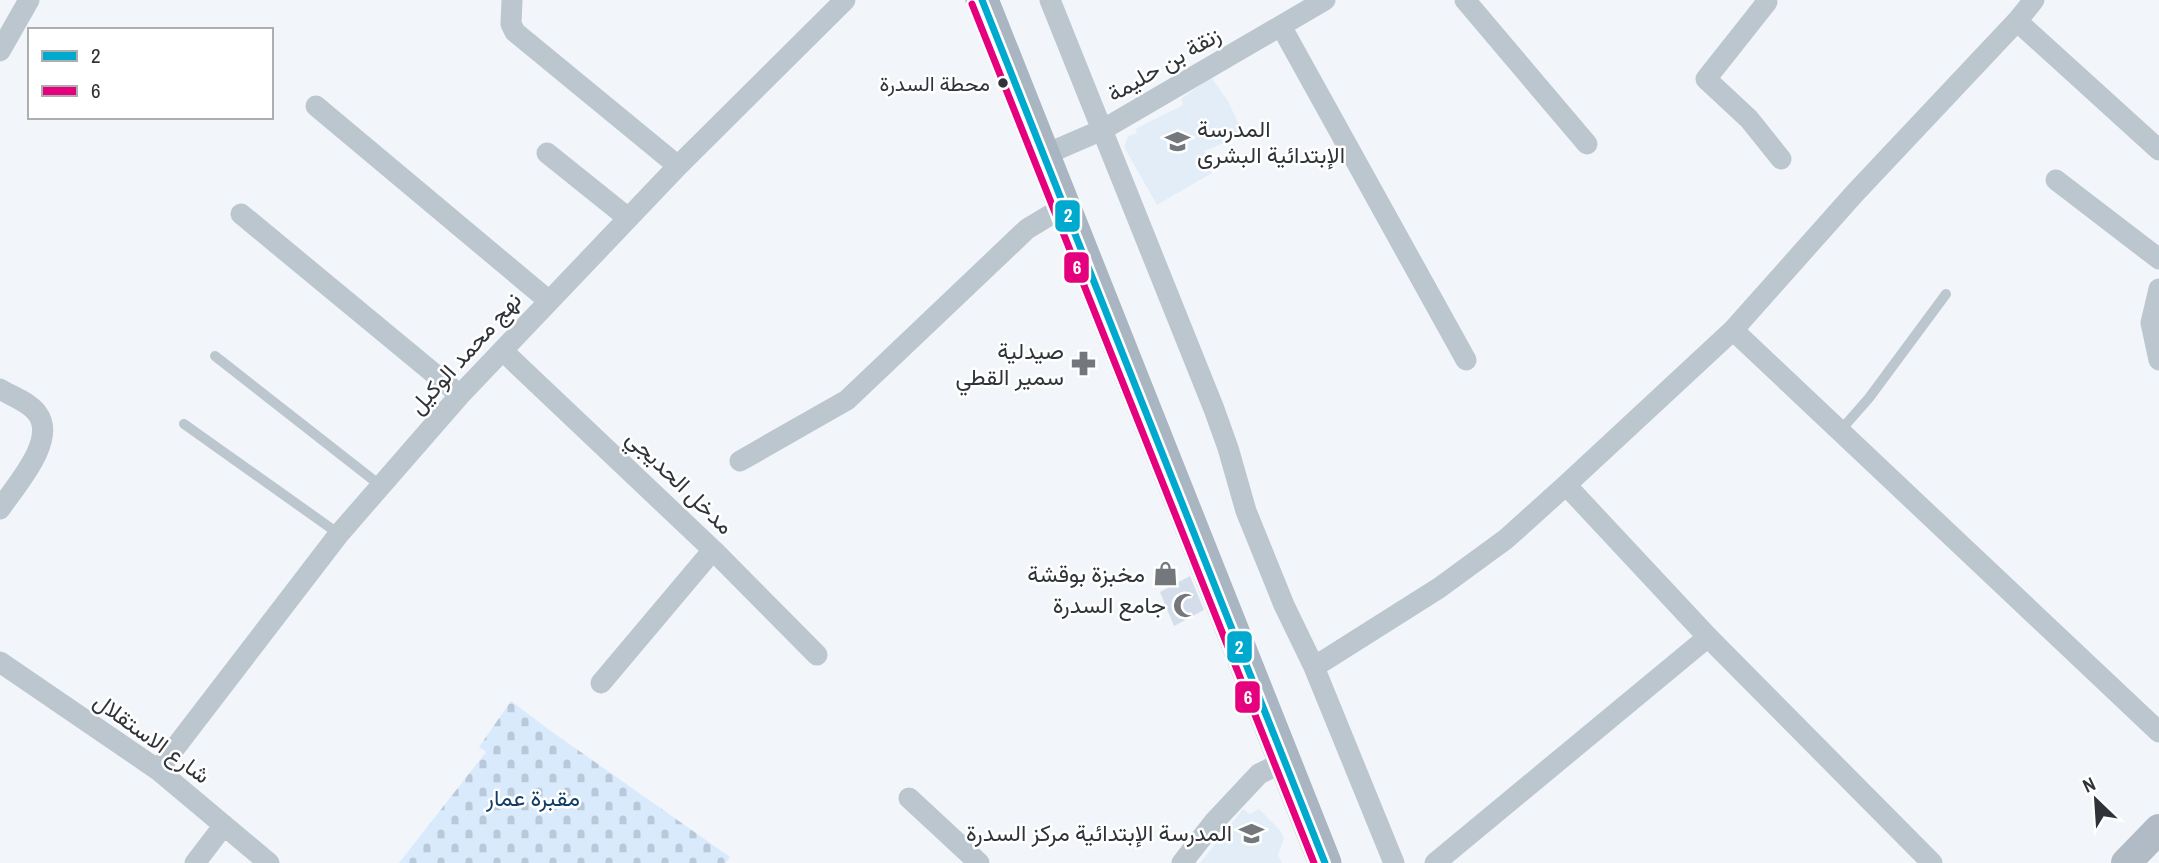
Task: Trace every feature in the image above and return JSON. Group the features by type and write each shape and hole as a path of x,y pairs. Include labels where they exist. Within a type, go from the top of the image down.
{"main road":[{"path":"982,0 1325,863"}],"street":[{"path":"0,51 29,0"},
{"path":"512,0 511,24 515,32 678,166"},
{"name":"نهج محمد الوكيل","path":"158,770 339,534 460,395 678,166 845,0"},
{"path":"1050,0 1214,409 1246,511 1284,604 1314,667 1394,863"},
{"name":"زنقة بن حليمة","path":"1044,155 1102,131 1325,0"},
{"path":"1465,0 1587,144"},
{"path":"1314,667 1450,580 1506,539 1566,485 1733,330 1855,193 2034,0"},
{"path":"1767,1 1706,79 1749,119 1781,159"},
{"path":"2017,21 2159,150"},
{"path":"1282,26 1466,360"},
{"path":"316,106 549,301"},
{"path":"547,153 628,218"},
{"path":"2056,180 2159,259"},
{"path":"740,461 848,400 1027,229 1065,206"},
{"path":"241,214 460,395"},
{"path":"2159,289 2151,323 2159,360"},
{"path":"1733,330 2159,732"},
{"name":"مدخل الحديجي","path":"503,351 713,550 817,655"},
{"path":"0,389 36,412 44,426 43,442 0,509"},
{"path":"1566,485 1708,637 1932,863"},
{"path":"601,683 713,550"},
{"path":"1435,863 1708,637"},
{"name":"شارع الاستقلال","path":"0,662 158,770 269,863"},
{"path":"1182,863 1214,822 1259,774 1285,761"},
{"path":"908,798 979,863"},
{"path":"194,863 224,825"},
{"path":"2126,863 2159,829"}],"lane":[{"path":"1840,431 1877,388 1946,294"},
{"path":"215,356 381,486"},
{"path":"184,424 339,534"}],"shaded area":[{"name":"المدرسة الإبتدائية البشرى","path":"1211,77 1228,101 1244,135 1204,151 1212,173 1157,205 1124,147 1128,136 1137,133 1135,129 1183,105 1181,99"},
{"name":"المدرسة الإبتدائية مركز السدرة","path":"1243,809 1250,814 1259,809 1279,829 1284,838 1278,855 1282,863 1200,863"}],"green space":[{"name":"مقبرة عمار","path":"511,701 730,857 726,863 399,863 486,752 479,747"}],"building":[{"path":"1190,576 1204,610 1174,626 1160,592"}],"transit line":[{"name":"2","path":"982,0 1325,863"},
{"name":"6","path":"972,4 1314,863"}],"place":[{"name":"محطة السدرة","path":"1003,83"},
{"name":"المدرسة الإبتدائية البشرى","path":"1177,142"},
{"name":"صيدلية سمير القطي","path":"1084,364"},
{"name":"مخبزة بوقشة","path":"1165,574"},
{"name":"جامع السدرة","path":"1186,605"},
{"name":"المدرسة الإبتدائية مركز السدرة","path":"1252,833"}]}
